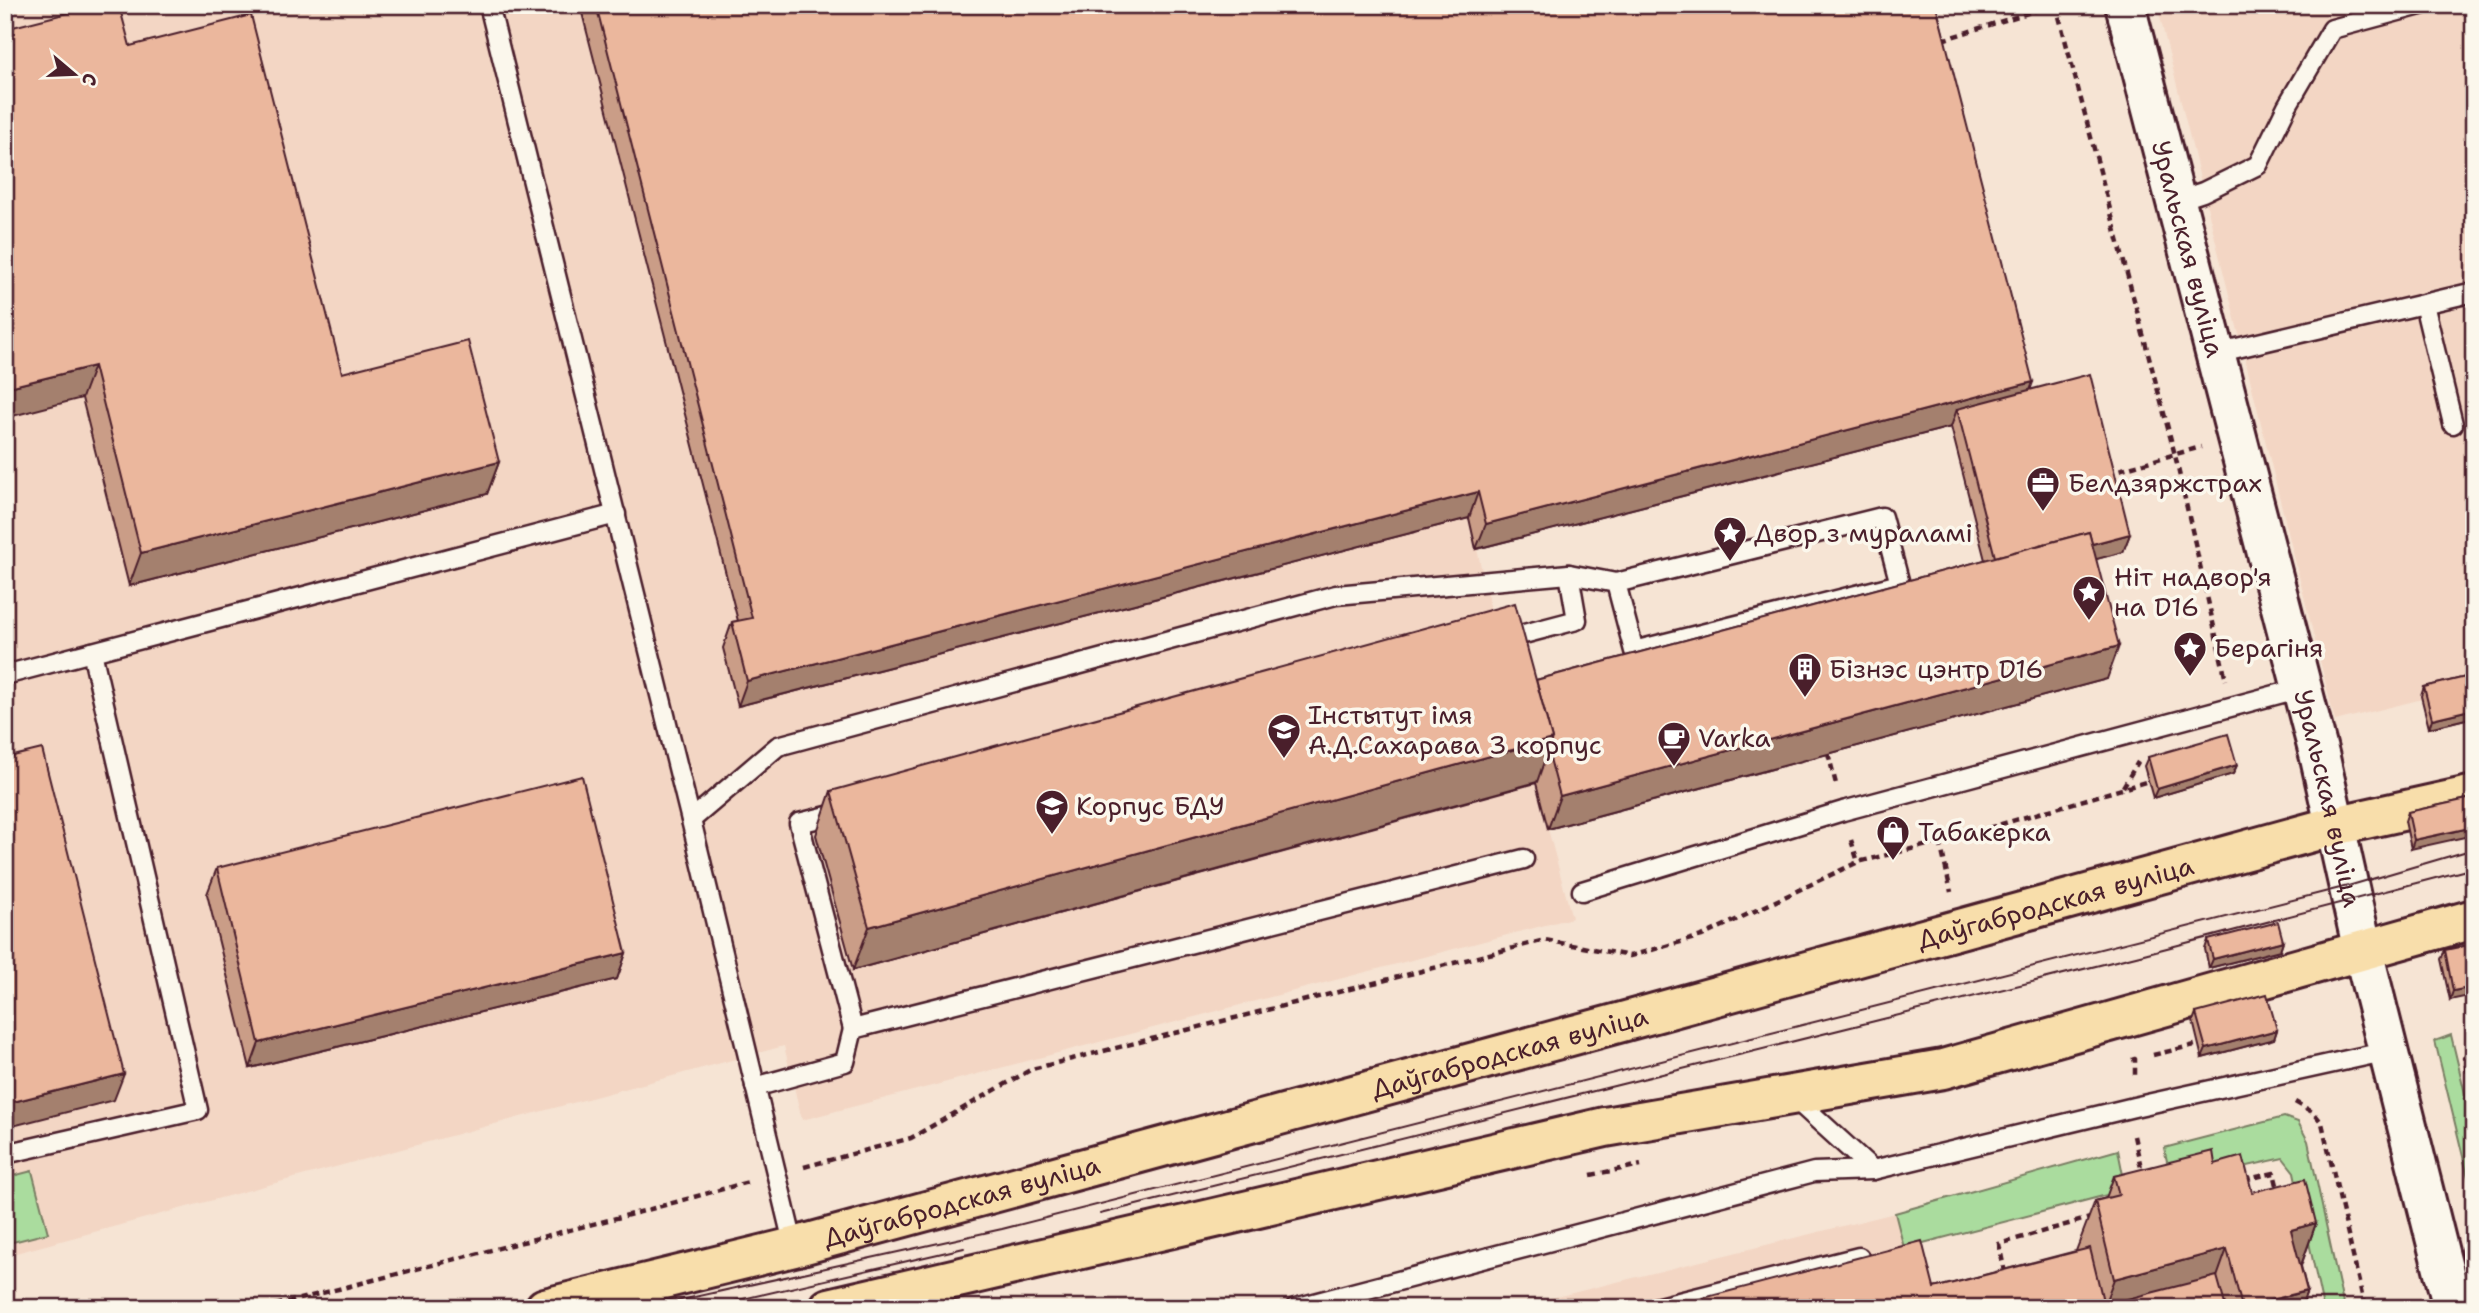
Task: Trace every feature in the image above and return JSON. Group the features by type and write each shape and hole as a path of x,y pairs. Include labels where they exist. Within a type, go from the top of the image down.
{"main road":[{"name":"Даўгабродская вуліца","path":"545,1308 794,1247 2334,826 2474,795"},
{"path":"850,1305 1605,1127 1943,1069 2474,919"}],"street":[{"name":"Уральская вуліца","path":"2125,5 2320,758 2363,951 2453,1308"}],"lane":[{"path":"489,5 794,1247"},
{"path":"2176,201 2203,192 2258,165 2287,106 2332,29 2420,5"},
{"path":"2216,353 2474,292"},
{"path":"2424,304 2453,424"},
{"path":"5,675 616,514"},
{"path":"691,820 778,746 1336,595 1569,574 1616,583 1882,517 1900,584 1634,651 1616,583"},
{"path":"1483,644 1577,620 1569,574"},
{"path":"5,1154 198,1110 92,652"},
{"path":"1582,891 1843,811 2301,688"},
{"path":"755,1087 845,1062 853,1029 799,823 866,806"},
{"path":"853,1029 1524,859"},
{"path":"1295,1308 1814,1172 1873,1170 2134,1107 2388,1051"},
{"path":"1791,1095 1873,1170"},
{"path":"1655,1308 1859,1257"}],"path":[{"path":"1931,44 2054,5 2175,454 2232,706"},
{"path":"2104,474 2237,437"},
{"path":"2123,787 2140,759"},
{"path":"264,1308 640,1212 911,1138 1032,1069 1545,940 1630,956 1702,936 1858,862 1940,842 2149,781"},
{"path":"1940,842 1960,928"},
{"path":"2123,1062 2199,1044"},
{"path":"2474,1044 2464,1058 2474,1097"},
{"path":"2135,1059 2134,1137 2143,1176"},
{"path":"2322,1123 2365,1308"},
{"path":"1579,1177 1644,1164"},
{"path":"2237,1182 2274,1173 2280,1200"},
{"path":"2008,1284 1998,1244 2099,1215"},
{"path":"2302,1294 2305,1308"}],"shaded area":[{"path":"5,5 1921,5 2024,408 1477,549 1499,647 1572,918 802,1120 784,1046 5,1256"},
{"path":"2157,5 2474,5 2474,686 2335,721"},
{"path":"1895,1213 1919,1308 1512,1308"}],"green space":[{"path":"2451,1035 2474,1131 2474,1202 2435,1041"},
{"path":"2284,1117 2298,1122 2308,1141 2344,1308 2323,1308 2294,1172 2283,1158 2172,1183 2164,1148"},
{"path":"2118,1150 2126,1190 1904,1248 1895,1213"},
{"path":"32,1171 48,1233 5,1244 5,1178"}],"building":[{"path":"99,5 119,5 130,46 251,15 342,373 468,341 499,462 141,553 94,366 5,388 5,29"},
{"path":"596,5 1936,5 2033,382 1486,524 1478,492 747,681 732,622 752,618"},
{"name":"Белдзяржстрах","path":"2090,374 2130,534 2092,544 2089,532 1995,557 1957,409"},
{"name":"Бізнэс цэнтр D16","path":"2089,532 2119,646 1560,796 1548,751 1552,739 1536,680"},
{"path":"1515,603 1552,739 869,927 831,791"},
{"path":"2474,675 2474,709 2432,719 2424,687"},
{"path":"2228,734 2237,765 2157,789 2148,757"},
{"path":"42,749 124,1074 5,1104 5,758"},
{"path":"582,776 626,953 259,1043 217,868"},
{"path":"2472,798 2474,827 2414,840 2408,812"},
{"path":"2278,922 2283,941 2213,959 2208,940"},
{"path":"2474,944 2474,987 2453,991 2445,950"},
{"path":"2267,994 2277,1030 2206,1049 2196,1013"},
{"path":"2213,1151 2215,1164 2243,1156 2252,1192 2305,1179 2316,1223 2291,1230 2307,1291 2242,1307 2227,1249 2114,1279 2095,1201 2119,1195 2114,1176"},
{"path":"1922,1241 1934,1288 2090,1248 2104,1305 2217,1276 2226,1308 1665,1308"}],"tram line":[{"path":"645,1308 1002,1229 2348,886 2474,849"},
{"path":"1100,1214 2140,955 2474,868"},
{"path":"704,1308 964,1248"}],"place":[{"name":"Белдзяржстрах","path":"2043,513"},
{"name":"Двор з мураламі","path":"1730,563"},
{"name":"Ніт надвор'я на D16","path":"2089,622"},
{"name":"Берагіня","path":"2190,678"},
{"name":"Бізнэс цэнтр D16","path":"1805,699"},
{"name":"Інстытут імя А.Д.Сахарава 3 корпус","path":"1284,760"},
{"name":"Varka","path":"1674,768"},
{"name":"Корпус БДУ","path":"1052,836"},
{"name":"Табакерка","path":"1893,862"}]}
